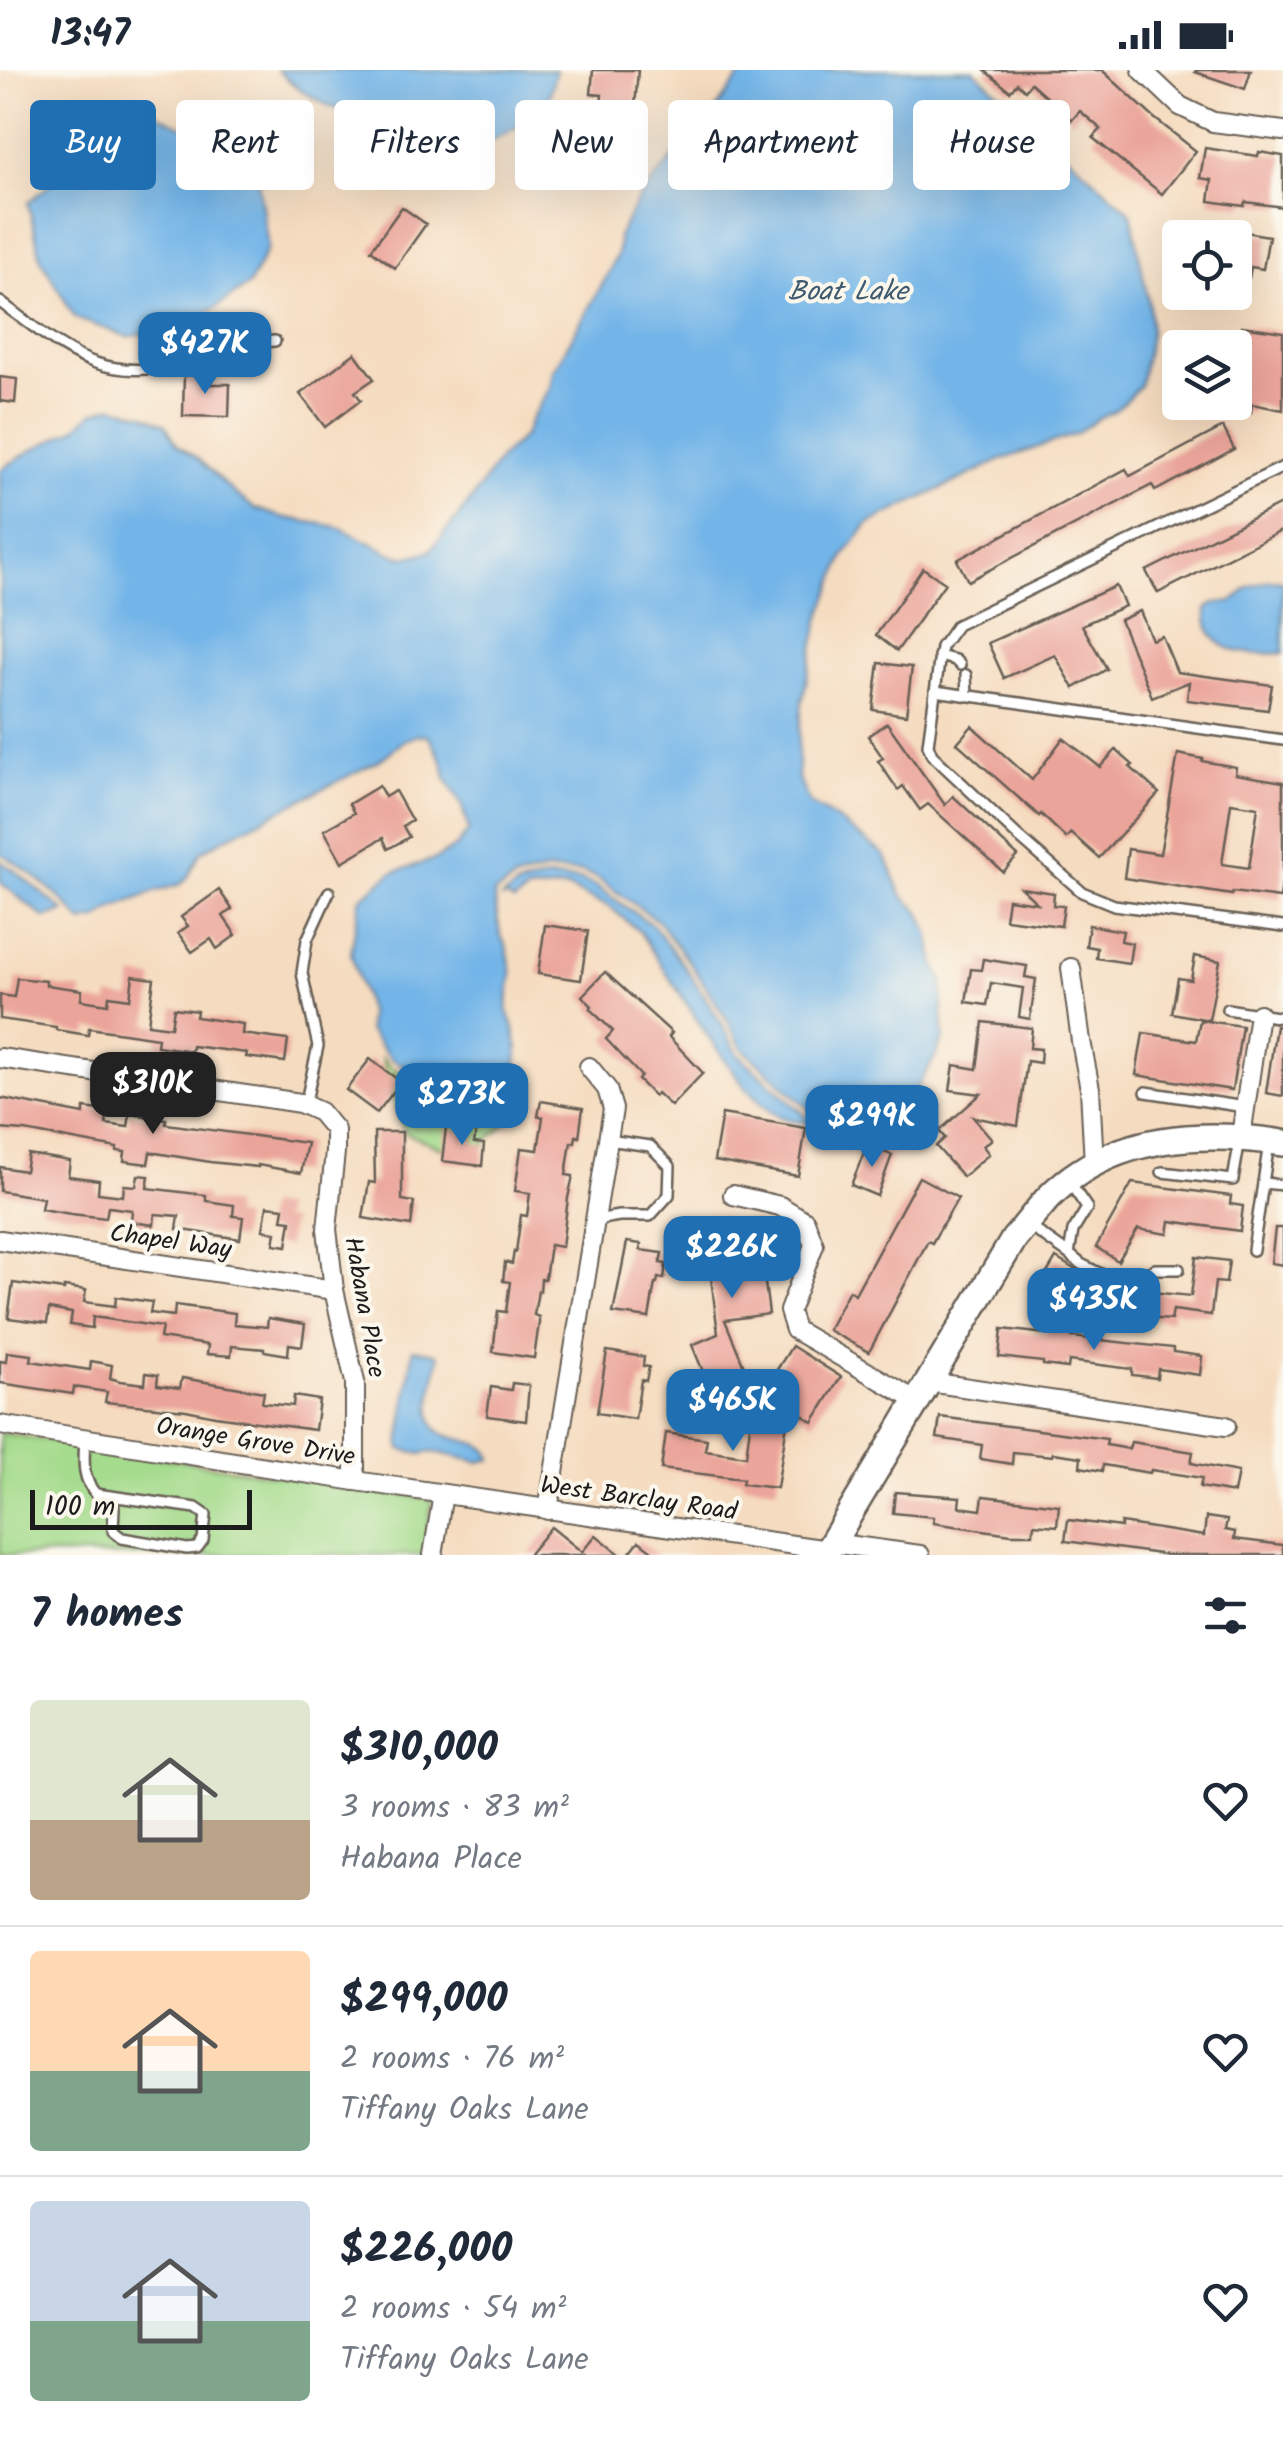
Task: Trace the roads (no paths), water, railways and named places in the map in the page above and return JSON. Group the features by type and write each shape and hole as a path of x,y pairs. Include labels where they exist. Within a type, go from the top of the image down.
{"main road":[{"path":"828,1549 1014,1239 1060,1188 1094,1164 1138,1144 1208,1136 1276,1142"}],"street":[{"path":"1142,70 1180,106 1213,122 1283,131"},
{"path":"1071,968 1090,1089 1094,1164"},
{"path":"1241,1136 1258,1014"},
{"path":"0,1058 306,1106"},
{"path":"548,1510 613,1109 608,1089 589,1067"},
{"name":"Habana Place","path":"306,1106 320,1112 335,1130 327,1229 334,1290 355,1382 355,1481"},
{"path":"734,1195 780,1206 804,1222 814,1246 789,1311 794,1330 923,1392 1226,1426"},
{"name":"Chapel Way","path":"0,1240 334,1290"},
{"name":"Orange Grove Drive","path":"0,1425 442,1494"},
{"path":"433,1555 442,1494"},
{"name":"West Barclay Road","path":"442,1494 828,1549 920,1555"}],"lane":[{"path":"0,302 62,347 96,364 118,369 140,371 172,366 253,342 275,341"},
{"path":"1283,466 957,624 940,647 928,745 932,755 1082,892 1114,904 1283,927"},
{"path":"940,656 954,660 963,670 967,696"},
{"path":"935,691 1283,740"},
{"path":"306,1106 318,1046 302,973 307,940 329,892"},
{"path":"1227,1009 1283,1018"},
{"path":"1146,1092 1245,1107"},
{"path":"1162,1172 1233,1180 1241,1136"},
{"path":"595,1220 650,1216 670,1195 670,1166 650,1146 608,1140"},
{"path":"1253,1250 1263,1183 1276,1142"},
{"path":"1263,1183 1283,1185"},
{"path":"1060,1188 1087,1208 1073,1231 1069,1254"},
{"path":"1026,1224 1081,1264 1123,1285 1154,1270 1179,1269"},
{"path":"86,1438 87,1484 96,1494 196,1508 206,1515 204,1540 197,1548 187,1549 122,1538 113,1531 114,1508 109,1497"}],"water":[{"path":"277,70 556,70 548,100 515,100 515,128 495,138 495,100 334,100 334,108 301,91"},
{"name":"Boat Lake","path":"745,70 974,70 1007,100 913,100 913,190 1070,190 1070,157 1131,213 1149,305 1151,330 1140,386 1116,410 1076,434 1001,460 869,523 844,556 819,621 802,702 798,778 810,804 885,855 902,895 920,912 943,982 944,1038 914,1092 897,1111 873,1130 857,1135 809,1109 742,1048 695,970 658,921 597,878 582,872 547,871 516,879 494,894 512,974 507,1010 518,1049 517,1064 493,1070 441,1071 410,1068 391,1058 368,1030 368,1011 351,954 360,899 391,873 438,858 469,831 462,806 428,735 405,740 380,760 201,852 181,884 111,909 99,918 82,922 44,884 0,853 0,470 75,429 92,413 112,406 165,424 177,444 254,508 338,527 395,555 408,557 429,552 502,456 524,436 550,388 553,371 607,276 618,252 618,236 639,199 668,164 668,190 893,190 893,100 723,100"},
{"path":"156,114 176,124 176,190 259,190 268,247 249,285 193,323 128,337 75,318 41,259 28,203 43,190 156,190"},
{"path":"1270,580 1283,581 1283,653 1243,652 1220,643 1208,624 1207,609 1215,603 1232,602 1249,587"},
{"path":"0,861 64,911 45,918 0,882"},
{"path":"547,878 594,885 654,926 690,974 738,1054 820,1125 777,1115 747,1090 640,932 610,907 567,888 528,891 514,902 506,897 501,899 518,886"},
{"path":"413,1349 439,1356 431,1400 434,1425 449,1436 479,1445 492,1459 479,1462 401,1449"}]}
